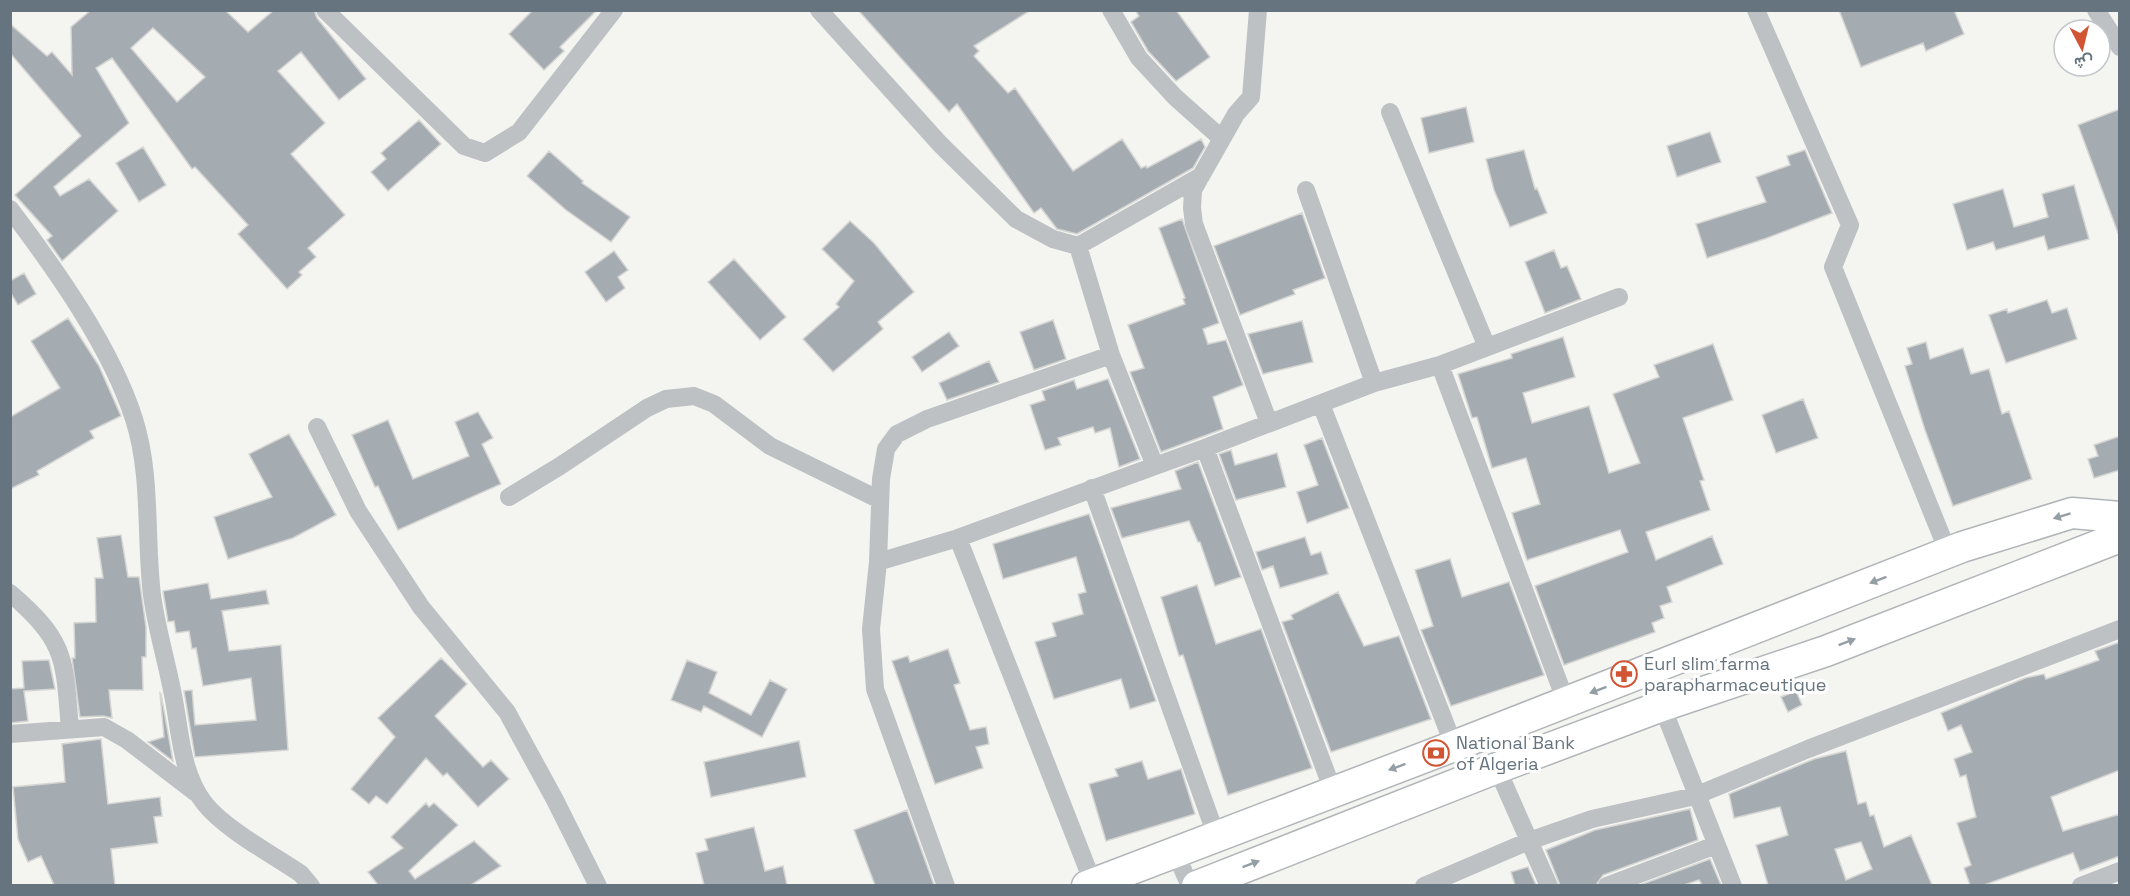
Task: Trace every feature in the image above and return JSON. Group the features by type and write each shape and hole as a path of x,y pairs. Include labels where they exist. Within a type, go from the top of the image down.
{"main road":[{"path":"1090,884 1454,746 1948,552 2072,513 2120,517"},
{"path":"1197,885 1497,768 1662,706 1826,651 2120,537"}],"street":[{"path":"325,10 464,146 484,153 519,132 614,10"},
{"path":"819,10 940,144 1016,219 1053,239 1077,246 1201,176"},
{"path":"1111,10 1139,58 1175,97 1221,138"},
{"path":"1258,10 1251,97 1236,114 1221,138 1193,190 1192,208 1194,224 1269,423"},
{"path":"1756,10 1850,225 1833,267 1948,552"},
{"path":"2097,10 2120,47"},
{"path":"1390,112 1487,347"},
{"path":"1306,190 1374,383"},
{"path":"10,209 83,314 123,391 135,420 144,475 152,598 188,775 197,793"},
{"path":"1077,246 1111,355 1155,466"},
{"path":"878,562 958,538 1205,448 1374,383 1440,365 1619,297"},
{"path":"946,885 875,689 871,629 878,562 884,459 897,434 927,419 1111,355"},
{"path":"1440,365 1566,702"},
{"path":"509,497 647,408 666,399 694,396 714,404 770,446 880,500"},
{"path":"1321,404 1454,746"},
{"path":"317,427 357,511 421,608 507,712 598,885"},
{"path":"1205,448 1333,790"},
{"path":"1092,488 1216,836"},
{"path":"958,538 1090,884"},
{"path":"10,593 53,635 66,675 70,729"},
{"path":"1424,885 1529,841 1592,819 1695,796 1808,749 2120,629"},
{"path":"1662,706 1695,796 1733,885"},
{"path":"10,734 104,727 112,731 197,793 223,820 301,874 311,885"},
{"path":"1497,768 1549,885"},
{"path":"1607,885 1716,845"},
{"path":"1175,852 1190,885"},
{"path":"2080,885 2120,871"}],"building":[{"path":"91,10 225,10 248,32 274,10 314,10 317,18 366,79 339,100 301,52 278,71 325,123 291,154 345,215 308,248 316,257 299,272 302,275 287,289 238,234 248,225 195,167 192,169 112,58 96,68 129,123 54,187 60,196 89,179 118,211 62,261 47,240 52,236 15,195 81,136 10,53 10,24 47,56 52,52 72,75 71,27","holes":["153,28 205,77 177,102 131,48"]},
{"path":"533,10 597,10 560,47 564,51 544,70 509,34"},
{"path":"858,10 1031,10 974,46 979,51 974,56 1008,93 1015,88 1073,171 1122,139 1141,168 1146,166 1147,168 1201,139 1205,147 1193,168 1077,234 1057,229 1041,208 1034,213 957,104 949,112"},
{"path":"1135,10 1176,10 1210,57 1176,81 1148,51 1131,22 1139,16"},
{"path":"1839,10 1954,10 1964,34 1926,51 1923,43 1861,67"},
{"path":"1466,107 1474,142 1429,153 1421,118"},
{"path":"2120,109 2120,233 2118,233 2078,125"},
{"path":"419,120 441,144 388,191 371,172 386,159 381,153"},
{"path":"1710,132 1721,162 1677,177 1667,146"},
{"path":"143,147 166,185 139,202 116,163"},
{"path":"1524,150 1535,189 1537,188 1547,213 1510,227 1494,190 1486,159"},
{"path":"1805,150 1832,213 1707,258 1696,224 1766,202 1756,177 1790,165 1787,156"},
{"path":"549,151 583,181 582,183 630,217 611,242 566,210 527,176"},
{"path":"2074,185 2089,239 2048,250 2044,236 1996,250 1993,242 1967,250 1953,204 2003,189 2014,227 2048,217 2042,194"},
{"path":"1302,213 1325,278 1293,290 1295,294 1240,315 1214,246"},
{"path":"1182,219 1219,323 1203,329 1208,344 1226,340 1243,385 1213,397 1223,429 1161,452 1130,372 1144,368 1128,325 1185,304 1183,299 1185,298 1159,228"},
{"path":"850,221 874,243 914,292 878,322 883,329 833,372 803,339 839,307 836,304 854,281 822,249"},
{"path":"1554,250 1561,268 1567,266 1581,299 1545,313 1525,262"},
{"path":"614,251 628,270 618,277 625,288 606,302 585,272"},
{"path":"734,259 786,317 760,340 708,282"},
{"path":"24,273 36,294 18,305 10,292 10,281"},
{"path":"2047,300 2052,313 2067,308 2077,339 2006,363 1989,315 2007,309 2008,313"},
{"path":"68,318 99,366 121,416 90,431 94,438 37,471 39,475 10,489 10,417 60,388 31,341"},
{"path":"1053,320 1066,359 1034,370 1020,332"},
{"path":"1302,321 1313,362 1263,374 1248,334"},
{"path":"949,332 959,346 922,372 912,357"},
{"path":"1563,337 1575,377 1523,393 1532,423 1589,406 1609,473 1640,463 1613,394 1659,377 1654,365 1713,344 1733,400 1683,418 1704,480 1700,481 1710,510 1646,532 1656,560 1712,536 1723,564 1667,587 1672,602 1660,606 1664,618 1652,623 1655,632 1564,665 1535,586 1628,552 1620,530 1527,560 1512,513 1540,504 1526,458 1492,468 1477,417 1472,418 1458,374 1512,358 1511,354"},
{"path":"1926,342 1930,359 1963,348 1971,374 1989,369 2002,414 2009,411 2032,479 1953,506 1925,430 1905,366 1912,364 1907,348"},
{"path":"989,361 999,382 947,400 939,383"},
{"path":"1108,379 1140,459 1119,467 1110,428 1095,433 1093,427 1058,438 1061,445 1045,450 1030,405 1045,400 1042,391 1074,380 1077,389"},
{"path":"1803,399 1818,438 1776,453 1762,415"},
{"path":"478,412 493,438 482,444 501,484 398,530 378,486 375,487 352,435 388,420 413,479 469,456 455,422"},
{"path":"289,434 336,515 293,538 228,559 214,517 272,497 249,454"},
{"path":"2120,436 2120,470 2094,478 2088,459 2098,456 2094,445"},
{"path":"1322,438 1349,508 1307,523 1297,492 1318,485 1304,445"},
{"path":"1231,450 1235,465 1277,453 1286,487 1236,500 1219,454"},
{"path":"1198,462 1241,577 1215,586 1200,542 1189,521 1122,538 1111,508 1181,489 1175,471"},
{"path":"1089,514 1156,701 1130,709 1121,679 1054,699 1035,642 1056,636 1052,623 1083,614 1078,594 1086,592 1076,557 1003,579 993,544"},
{"path":"121,535 128,577 139,577 146,627 146,657 142,657 143,690 109,690 112,718 80,717 72,658 75,658 74,623 96,622 95,578 103,578 97,538"},
{"path":"1305,537 1311,555 1321,552 1328,574 1280,588 1273,566 1262,570 1256,552"},
{"path":"1450,559 1462,597 1509,582 1544,675 1451,706 1421,630 1433,626 1415,570"},
{"path":"208,583 211,599 266,590 269,604 222,611 229,651 281,645 288,750 195,757 184,691 192,690 195,725 256,720 251,678 203,686 196,648 192,649 189,631 176,633 174,621 168,622 163,591"},
{"path":"1197,585 1216,644 1261,629 1312,768 1228,795 1183,655 1179,656 1161,597"},
{"path":"1338,592 1364,646 1399,636 1431,719 1331,752 1282,622 1293,619 1291,615"},
{"path":"2120,642 2120,770 2051,797 2063,831 2120,814 2120,856 2080,871 2073,853 1984,885 1970,885 1964,868 1971,865 1957,823 1976,817 1966,775 1960,777 1954,759 1972,752 1961,725 1948,731 1941,713 2025,678 2044,674 2046,679 2099,660 2095,651"},
{"path":"948,649 960,683 954,685 970,730 986,727 989,744 976,747 983,768 935,784 892,661 908,656 910,662"},
{"path":"441,658 467,684 435,716 483,767 491,760 509,779 478,807 447,773 443,776 426,758 387,804 376,796 369,804 351,789 395,737 378,718"},
{"path":"49,660 55,689 24,691 28,721 10,723 10,689 24,688 22,661"},
{"path":"687,660 717,672 709,693 751,715 770,680 787,689 762,737 704,706 701,712 671,700"},
{"path":"1796,691 1802,705 1788,712 1781,697"},
{"path":"160,693 173,761 148,742 164,737"},
{"path":"101,739 108,804 160,797 162,816 154,817 158,843 111,849 115,885 54,885 41,856 28,862 18,839 13,787 65,782 62,744"},
{"path":"799,741 806,777 711,797 704,762"},
{"path":"1846,751 1858,804 1866,802 1870,816 1874,815 1884,847 1911,835 1932,885 1768,885 1756,845 1788,835 1780,807 1734,818 1729,794 1814,759","holes":["1861,842 1872,869 1846,880 1835,849"]},
{"path":"1142,761 1148,779 1181,769 1195,814 1106,841 1089,784 1118,776 1115,769"},
{"path":"426,803 429,807 434,803 458,825 409,871 415,879 474,841 501,866 471,885 378,885 368,872 403,848 391,837"},
{"path":"1690,809 1698,840 1603,875 1596,885 1560,885 1546,850 1595,830"},
{"path":"907,810 934,885 875,885 854,830"},
{"path":"754,827 765,871 783,866 787,885 704,885 696,853 708,850 705,839"},
{"path":"1710,859 1721,885 1702,885 1699,880 1684,885 1640,885"},
{"path":"1528,867 1536,885 1515,885 1511,872"}],"place":[{"name":"Eurl slim farma parapharmaceutique","path":"1624,674"},
{"name":"National Bank of Algeria","path":"1436,753"}]}
